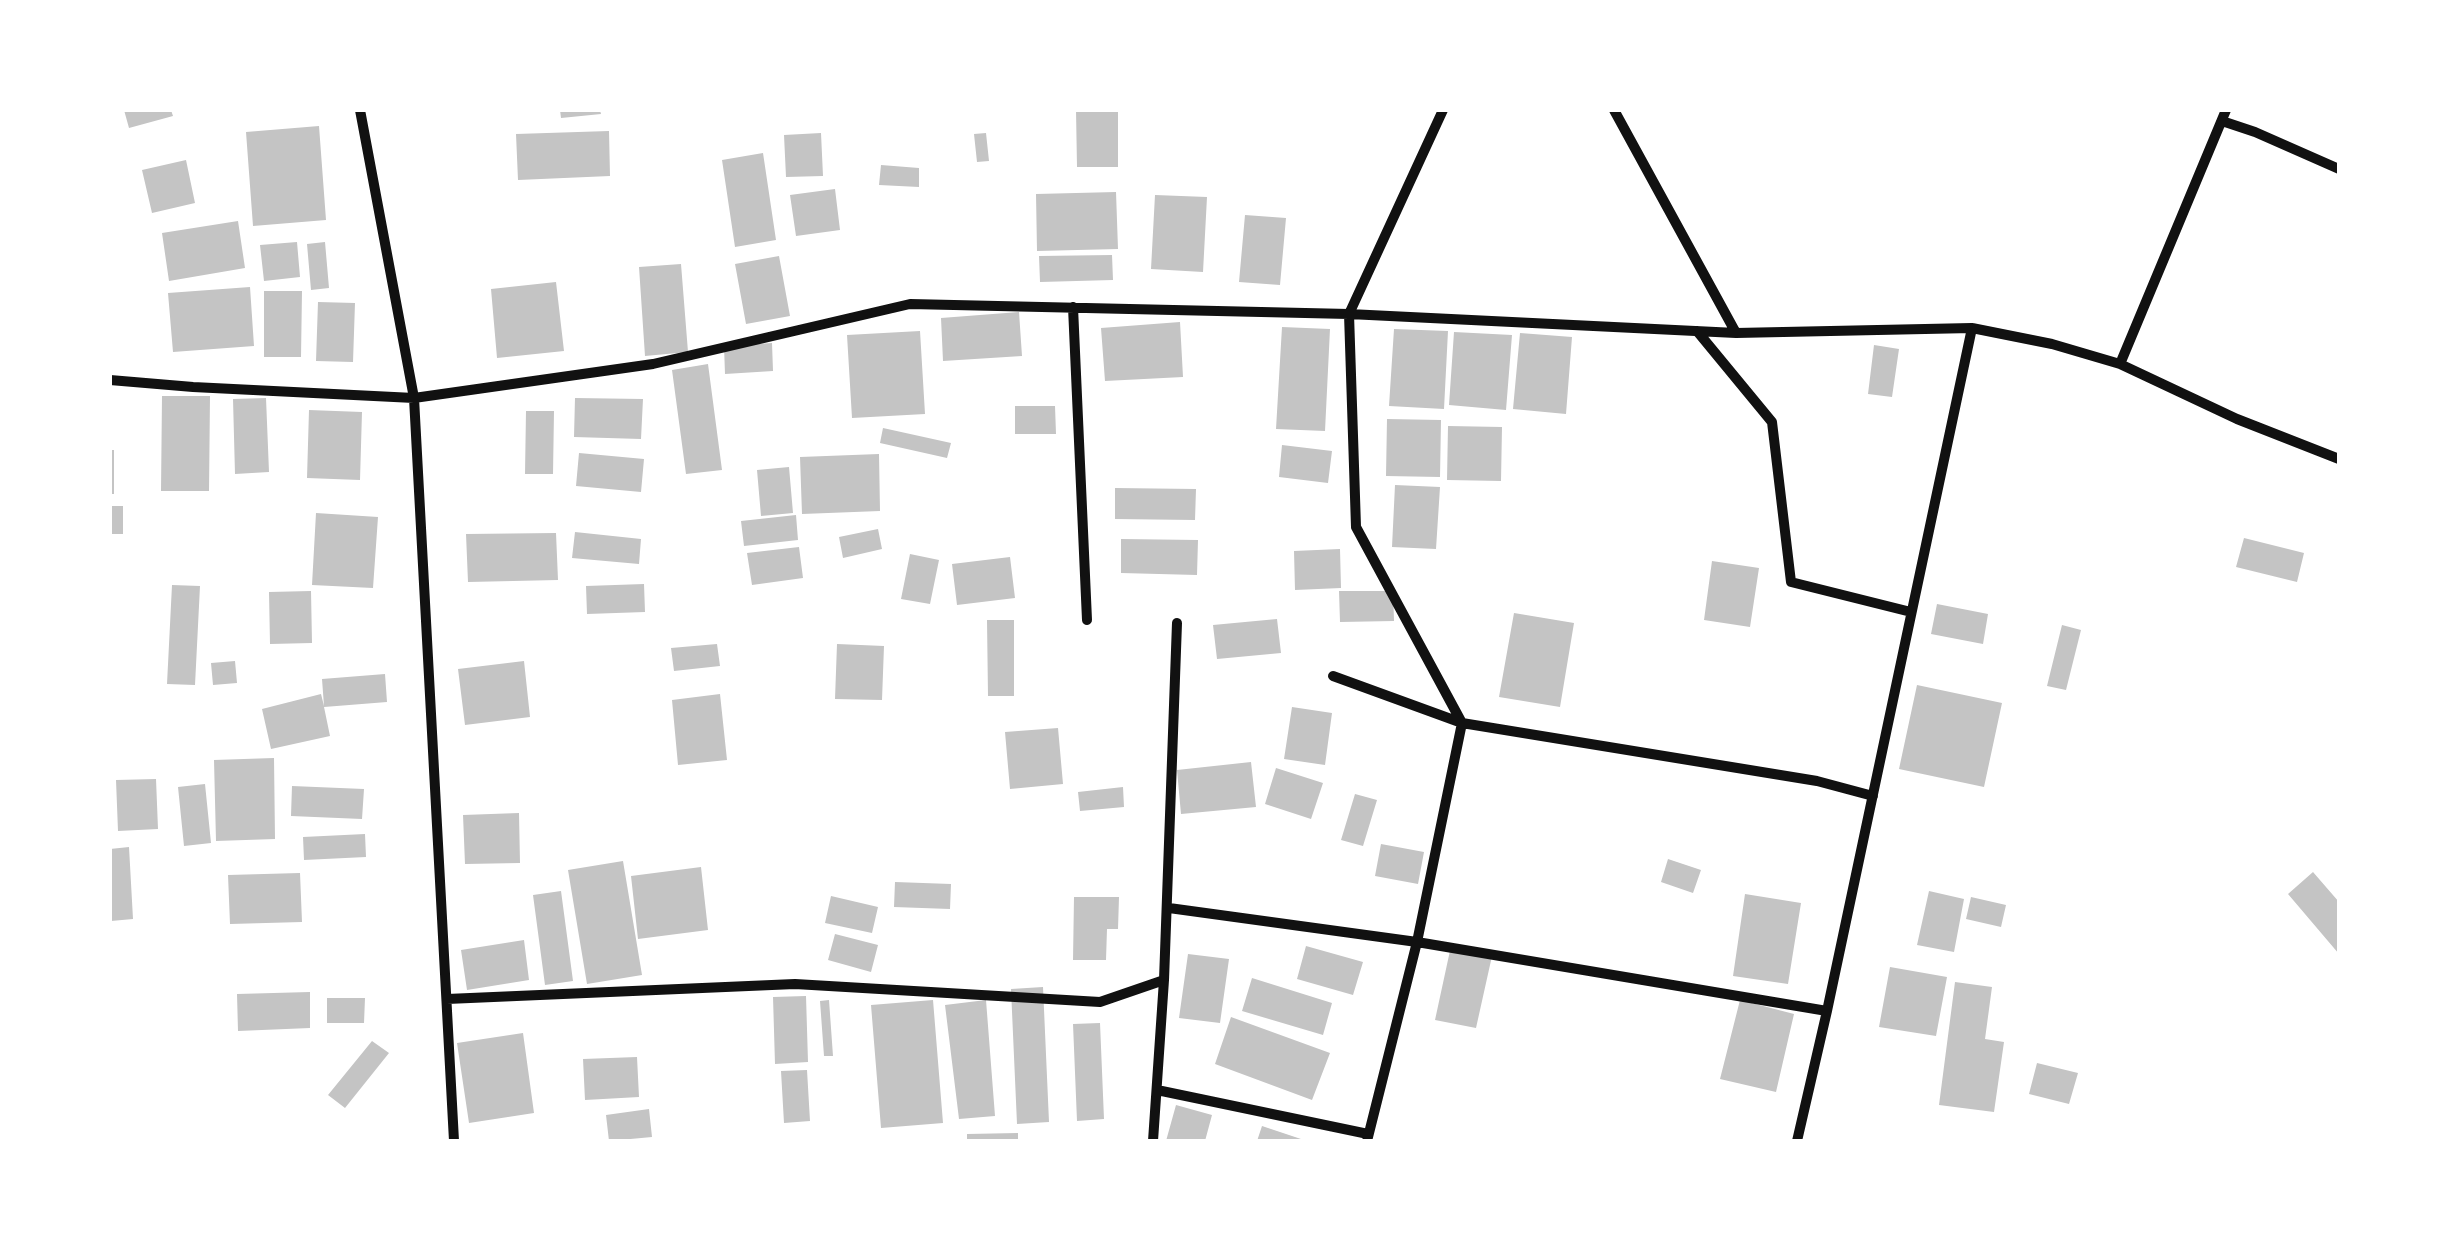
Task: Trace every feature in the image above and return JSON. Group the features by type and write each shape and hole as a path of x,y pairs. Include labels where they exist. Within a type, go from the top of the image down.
{"street":[{"path":"360,110 414,398 454,1141"},
{"path":"1157,1090 1367,1138 1417,942 1462,723 1356,527 1349,314 1444,110"},
{"path":"1614,110 1736,333"},
{"path":"2120,364 2224,115 2339,170"},
{"path":"110,380 414,398 653,364 910,304 1349,314 1736,333 1972,328 2052,344 2120,364 2236,419 2339,459"},
{"path":"1073,307 1087,620"},
{"path":"1796,1141 1972,328"},
{"path":"1698,331 1772,422 1791,582 1912,612"},
{"path":"1154,1141 1168,908 1177,622"},
{"path":"1333,676 1462,723 1817,781 1872,796"},
{"path":"1168,908 1417,942 1827,1011"},
{"path":"447,999 795,984 1100,1002 1164,980"}],"building":[{"path":"124,110 171,110 173,116 129,128"},
{"path":"560,110 600,110 601,114 561,118"},
{"path":"1076,110 1118,110 1118,167 1077,167"},
{"path":"319,126 326,220 253,226 246,132"},
{"path":"609,131 610,176 518,180 516,134"},
{"path":"821,133 823,176 786,177 784,135"},
{"path":"986,133 989,161 977,162 974,134"},
{"path":"763,153 776,240 735,247 722,160"},
{"path":"186,160 195,203 152,213 142,170"},
{"path":"881,165 919,168 919,187 879,185"},
{"path":"835,189 840,230 796,236 790,195"},
{"path":"1116,192 1118,249 1037,251 1036,194"},
{"path":"1155,195 1207,197 1203,272 1151,269"},
{"path":"1245,215 1286,218 1280,285 1239,282"},
{"path":"238,221 245,268 169,281 162,233"},
{"path":"297,242 300,277 264,281 260,245"},
{"path":"325,242 329,288 311,290 307,244"},
{"path":"1112,255 1113,280 1040,282 1039,256"},
{"path":"779,256 790,316 746,324 735,264"},
{"path":"681,264 688,352 645,356 639,267"},
{"path":"556,282 564,351 497,358 491,289"},
{"path":"250,287 254,346 173,352 168,293"},
{"path":"264,291 302,291 301,357 264,357"},
{"path":"318,302 355,303 353,362 316,361"},
{"path":"1019,312 1022,356 943,361 941,318"},
{"path":"1180,322 1183,377 1105,381 1101,328"},
{"path":"1282,327 1330,329 1325,431 1276,429"},
{"path":"1394,329 1448,331 1444,409 1389,406"},
{"path":"920,331 925,414 852,418 847,335"},
{"path":"1454,332 1512,335 1506,410 1449,405"},
{"path":"1520,333 1572,337 1566,414 1513,409"},
{"path":"772,343 773,371 725,374 724,346"},
{"path":"1874,345 1899,349 1892,397 1868,394"},
{"path":"708,364 722,470 686,474 672,370"},
{"path":"162,396 210,396 209,491 161,491"},
{"path":"266,398 269,472 235,474 233,399"},
{"path":"575,398 643,399 641,439 574,437"},
{"path":"1015,406 1055,406 1056,434 1015,434"},
{"path":"309,410 362,412 360,480 307,478"},
{"path":"526,411 554,411 553,474 525,474"},
{"path":"1387,419 1441,420 1440,477 1386,476"},
{"path":"1448,426 1502,427 1501,481 1447,480"},
{"path":"883,428 951,443 947,458 880,443"},
{"path":"1282,445 1332,451 1328,483 1279,477"},
{"path":"110,450 114,450 114,494 110,494"},
{"path":"579,453 644,459 641,492 576,486"},
{"path":"879,454 880,511 802,514 800,457"},
{"path":"789,467 793,513 761,516 757,470"},
{"path":"1395,485 1440,487 1436,549 1392,547"},
{"path":"1115,488 1196,489 1195,520 1115,519"},
{"path":"110,506 123,506 123,534 110,534"},
{"path":"316,513 378,517 373,588 312,585"},
{"path":"796,515 798,540 744,546 741,521"},
{"path":"878,529 882,549 843,558 839,537"},
{"path":"575,532 641,539 639,564 572,558"},
{"path":"556,533 558,580 468,582 466,534"},
{"path":"2244,538 2304,553 2297,582 2236,567"},
{"path":"1121,539 1198,540 1197,575 1121,573"},
{"path":"799,547 803,578 752,585 747,553"},
{"path":"1340,549 1341,588 1295,590 1294,551"},
{"path":"910,554 939,560 930,604 901,599"},
{"path":"1010,557 1015,598 957,605 952,564"},
{"path":"1712,561 1759,568 1750,627 1704,620"},
{"path":"644,584 645,612 587,614 586,586"},
{"path":"172,585 200,586 195,685 167,684"},
{"path":"311,591 312,643 270,644 269,592"},
{"path":"1339,591 1393,591 1394,621 1340,622"},
{"path":"1937,604 1988,614 1983,644 1931,634"},
{"path":"1514,613 1574,623 1560,707 1499,697"},
{"path":"1277,619 1281,653 1217,659 1213,625"},
{"path":"987,620 1014,620 1014,696 988,696"},
{"path":"2062,625 2081,630 2066,690 2047,686"},
{"path":"717,644 720,666 674,671 671,648"},
{"path":"837,644 884,646 882,700 835,699"},
{"path":"235,661 237,683 213,685 211,663"},
{"path":"524,661 530,717 465,725 458,669"},
{"path":"385,674 387,702 324,707 330,736 271,749 262,709 321,694 324,706 322,679"},
{"path":"1917,685 2002,703 1984,787 1899,769"},
{"path":"720,694 727,760 678,765 672,700"},
{"path":"1292,707 1332,713 1325,765 1284,759"},
{"path":"1058,728 1063,784 1010,789 1005,732"},
{"path":"274,758 275,839 216,841 214,760"},
{"path":"1251,762 1256,807 1181,814 1177,770"},
{"path":"1276,768 1323,783 1311,819 1265,804"},
{"path":"156,779 158,829 118,831 116,780"},
{"path":"205,784 211,843 184,846 178,787"},
{"path":"292,786 364,789 362,819 291,816"},
{"path":"1123,787 1124,807 1080,811 1078,792"},
{"path":"1355,794 1377,800 1363,846 1341,840"},
{"path":"519,813 520,863 465,864 463,815"},
{"path":"365,834 366,857 304,860 303,837"},
{"path":"1381,844 1424,852 1418,884 1375,876"},
{"path":"129,847 133,919 111,921 110,849"},
{"path":"1668,859 1701,870 1693,893 1661,882"},
{"path":"623,861 642,975 587,984 568,870"},
{"path":"701,867 708,930 638,939 631,876"},
{"path":"2313,872 2339,902 2339,954 2288,894"},
{"path":"300,873 302,922 230,924 228,875"},
{"path":"895,882 951,884 950,909 894,907"},
{"path":"561,891 573,981 545,985 533,895"},
{"path":"1929,891 1964,899 1954,952 1917,945"},
{"path":"1745,894 1801,903 1788,984 1733,976"},
{"path":"831,896 878,907 872,933 825,923"},
{"path":"1074,897 1119,897 1118,929 1107,929 1106,960 1073,960"},
{"path":"1971,897 2006,905 2001,927 1966,919"},
{"path":"835,934 878,945 871,972 828,960"},
{"path":"524,940 529,980 467,990 461,950"},
{"path":"1306,946 1363,962 1353,995 1297,979"},
{"path":"1451,946 1492,956 1476,1028 1435,1020"},
{"path":"1188,954 1229,959 1220,1023 1179,1018"},
{"path":"1890,967 1947,977 1936,1036 1879,1027"},
{"path":"1252,978 1332,1003 1323,1035 1242,1011"},
{"path":"1955,982 1992,987 1985,1039 2004,1042 1994,1112 1939,1105"},
{"path":"1043,987 1049,1122 1017,1124 1011,989"},
{"path":"310,992 310,1028 238,1031 237,994"},
{"path":"806,996 808,1062 775,1064 773,997"},
{"path":"327,998 365,998 364,1023 327,1023"},
{"path":"829,1000 833,1056 824,1056 820,1001"},
{"path":"933,1000 943,1123 881,1128 871,1005"},
{"path":"986,1000 995,1116 959,1119 945,1005"},
{"path":"1740,1000 1794,1014 1776,1092 1720,1079"},
{"path":"1231,1017 1330,1053 1312,1100 1215,1064"},
{"path":"1100,1023 1104,1119 1077,1121 1073,1024"},
{"path":"523,1033 534,1113 469,1123 457,1043"},
{"path":"372,1041 389,1053 345,1108 328,1095"},
{"path":"637,1057 639,1097 585,1100 583,1059"},
{"path":"2037,1063 2078,1073 2069,1104 2029,1094"},
{"path":"807,1070 810,1121 784,1123 781,1071"},
{"path":"1176,1105 1212,1115 1205,1141 1166,1141"},
{"path":"649,1109 652,1137 609,1141 606,1115"},
{"path":"1262,1126 1304,1140 1304,1141 1257,1141"},
{"path":"1018,1133 1018,1141 967,1141 967,1134"}]}
